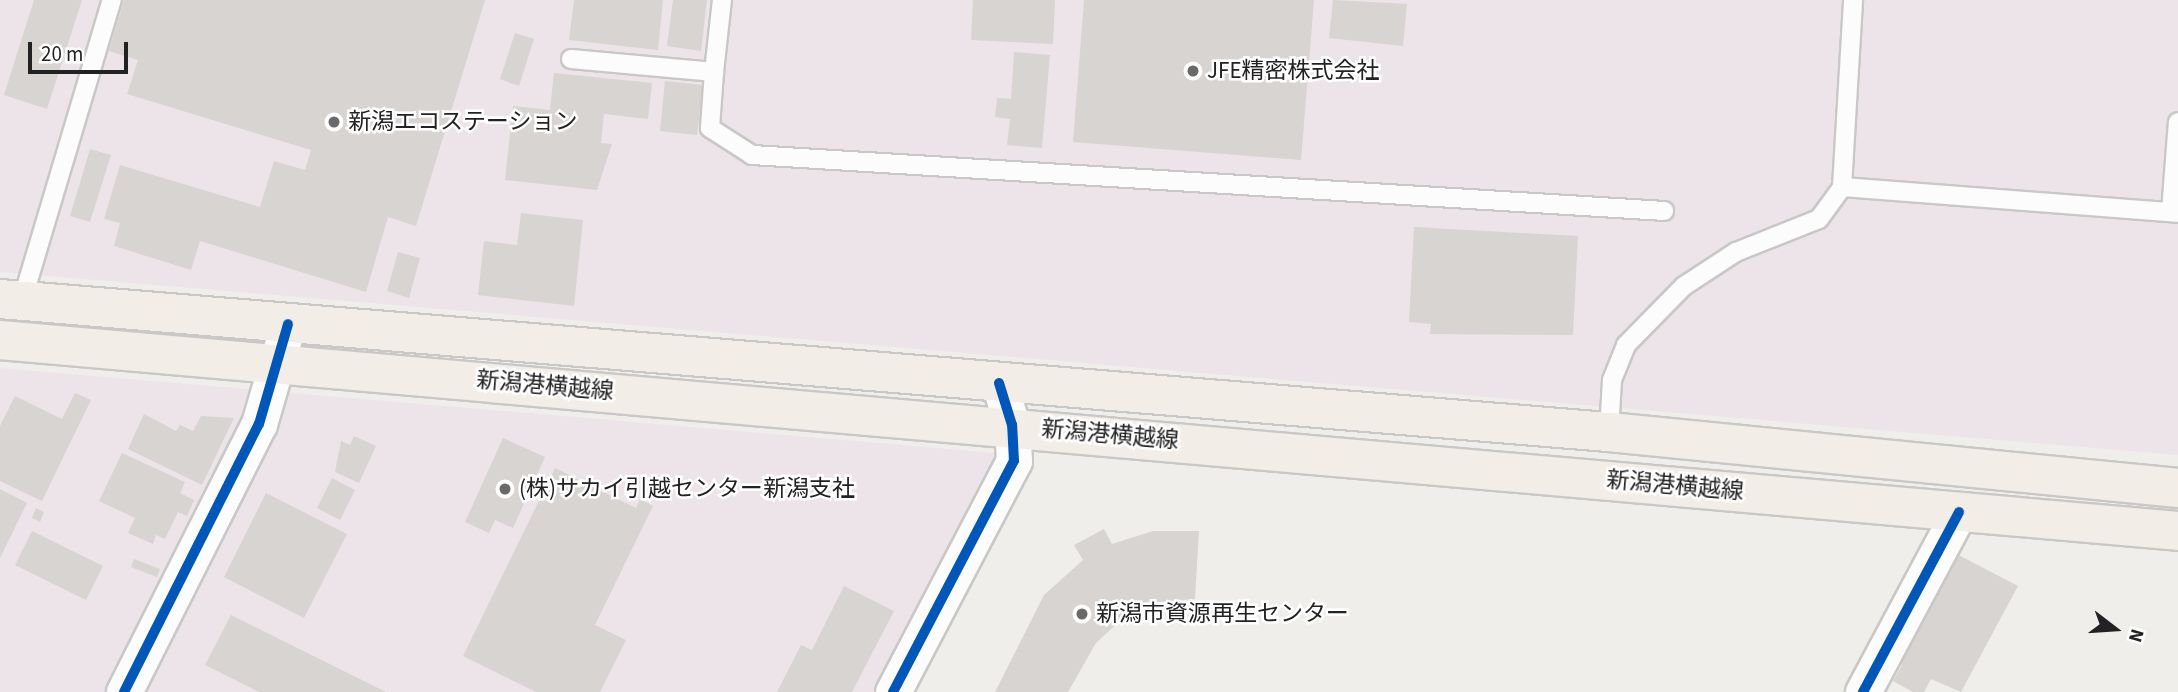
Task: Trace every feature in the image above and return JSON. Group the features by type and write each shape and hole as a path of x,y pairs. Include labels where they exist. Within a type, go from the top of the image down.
{"main road":[{"name":"新潟港横越線","path":"11,300 1609,432 2178,488"},
{"name":"新潟港横越線","path":"0,340 1012,425 2178,531"}],"street":[{"path":"124,692 259,424 288,324"},
{"path":"893,692 1014,461 1012,425 999,383"},
{"path":"1863,692 1959,512"}],"lane":[{"path":"11,300 112,0"},
{"path":"722,0 710,128 752,156 1664,211"},
{"path":"1609,432 1612,380 1626,345 1684,286 1736,252 1819,219 1842,187 1853,0"},
{"path":"571,59 714,72"},
{"path":"1842,187 2174,213 2178,122"}],"shaded area":[{"path":"0,0 2178,0 2178,455 0,272"},
{"path":"0,368 996,453 884,692 0,692"}],"building":[{"path":"34,0 82,0 47,109 4,95"},
{"name":"新潟エコステーション","path":"124,0 485,0 416,226 388,217 366,292 200,241 191,270 114,246 120,223 104,219 120,165 260,207 274,161 305,170 311,150 127,94 138,60 109,51"},
{"path":"574,0 663,0 658,50 569,40"},
{"path":"673,0 707,0 701,51 667,46"},
{"path":"973,0 1055,0 1053,44 971,40"},
{"name":"JFE精密株式会社","path":"1084,0 1314,0 1301,160 1073,142"},
{"path":"1333,0 1407,4 1403,46 1329,38"},
{"path":"515,33 534,39 519,86 500,79"},
{"path":"1014,52 1050,55 1042,148 1007,145 1010,119 995,117 997,98 1011,99"},
{"path":"554,73 652,83 648,119 604,114 601,143 612,144 597,190 505,180 513,106 550,110"},
{"path":"665,81 703,85 697,135 660,131"},
{"path":"90,149 111,155 90,222 70,216"},
{"path":"521,213 583,220 574,306 478,295 484,241 517,245"},
{"path":"1414,227 1578,236 1573,335 1430,334 1431,324 1409,322"},
{"path":"398,252 420,258 409,298 387,291"},
{"path":"75,393 91,400 42,501 0,481 0,426 15,396 62,419"},
{"path":"144,414 176,431 180,425 193,431 201,416 234,418 202,485 128,449"},
{"path":"354,436 376,446 359,483 335,472 341,441 350,445"},
{"name":"(株)サカイ引越センター新潟支社","path":"503,438 545,457 513,528 495,520 489,533 465,522"},
{"path":"122,453 185,482 180,493 194,500 187,516 178,512 165,539 156,535 153,544 128,533 135,518 99,501"},
{"path":"555,468 636,508 640,499 653,506 595,625 626,640 600,692 536,692 463,656"},
{"path":"332,478 355,490 340,520 317,508"},
{"path":"0,489 27,503 0,558"},
{"path":"266,493 347,534 304,618 224,577"},
{"path":"36,508 44,512 40,522 32,518"},
{"name":"新潟市資源再生センター","path":"1104,529 1112,544 1153,531 1199,531 1195,599 1155,602 1123,618 1096,643 1068,692 995,692 1044,595 1083,560 1074,545"},
{"path":"32,531 103,566 86,600 15,565"},
{"path":"1949,550 2018,586 1961,692 1931,679 1924,692 1913,692 1893,681 1902,665 1891,659"},
{"path":"134,559 160,569 157,577 131,567"},
{"path":"844,586 894,611 852,692 777,692 801,645 812,650"},
{"path":"231,615 386,692 259,692 205,665"}],"cycle path":[{"path":"124,692 259,424 288,324"},
{"path":"893,692 1014,461 1012,425 999,383"},
{"path":"1863,692 1959,512"}],"place":[{"name":"JFE精密株式会社","path":"1193,71"},
{"name":"新潟エコステーション","path":"334,122"},
{"name":"(株)サカイ引越センター新潟支社","path":"505,489"},
{"name":"新潟市資源再生センター","path":"1082,614"}]}
